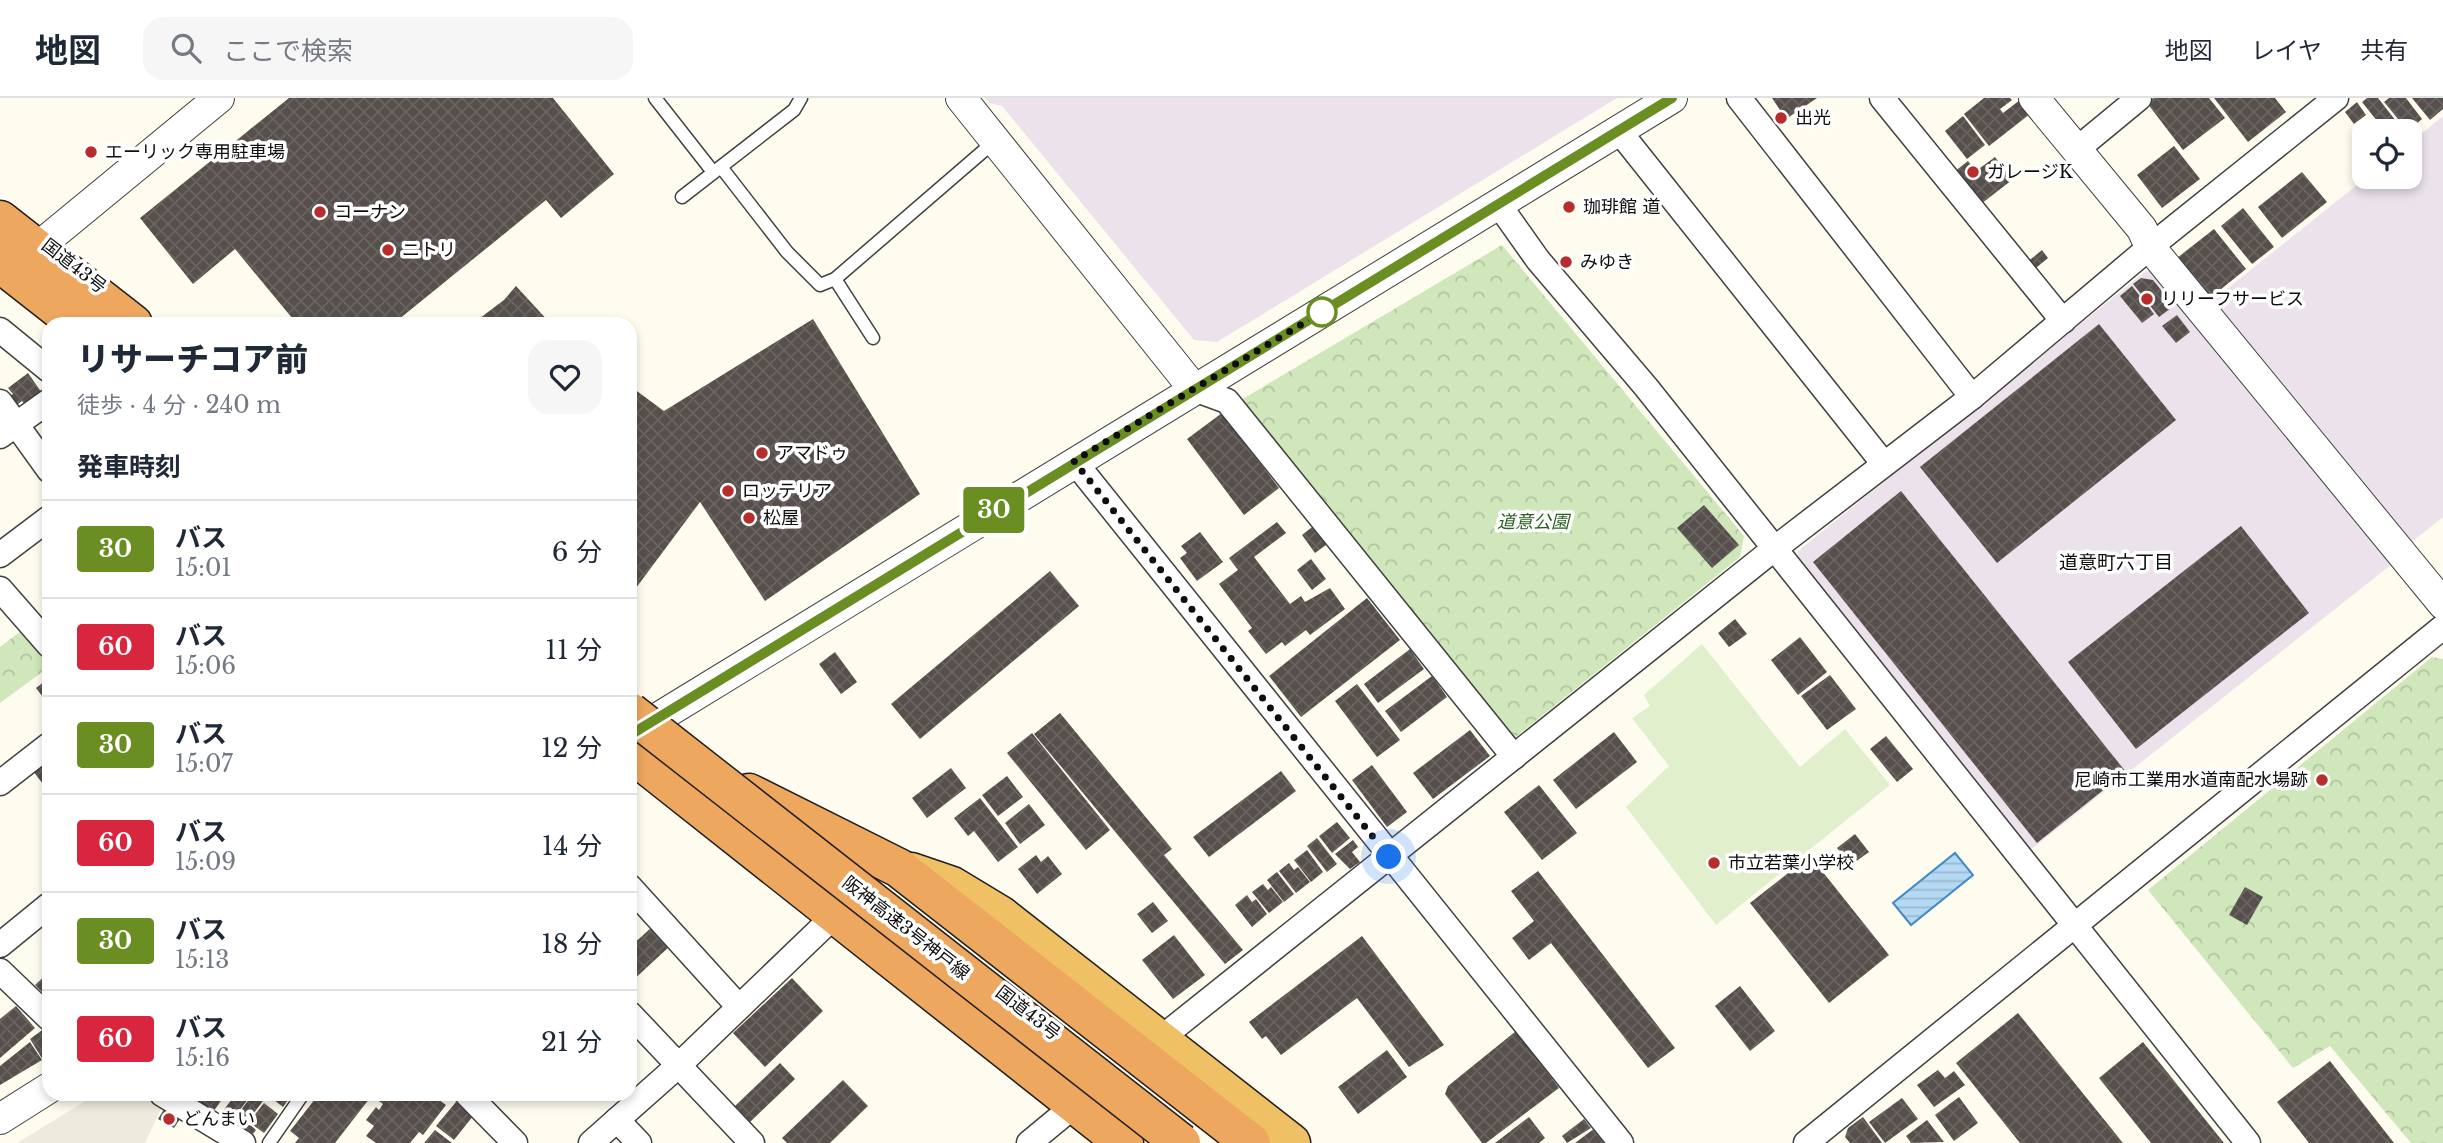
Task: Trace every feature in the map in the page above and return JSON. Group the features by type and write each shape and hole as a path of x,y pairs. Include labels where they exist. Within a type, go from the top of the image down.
{"highway":[{"name":"国道43号","path":"0,207 140,317"},
{"path":"0,220 124,317"},
{"path":"0,263 69,317"},
{"path":"0,276 53,317"},
{"name":"国道43号","path":"637,717 749,793 1197,1143"},
{"name":"阪神高速3号神戸線","path":"637,717 1181,1143"},
{"name":"阪神高速3号神戸線","path":"637,757 1124,1143"},
{"path":"637,771 1108,1143"},
{"path":"749,793 899,868 952,886 1000,915 1291,1143"},
{"path":"899,868 1003,946 1251,1143"}],"street":[{"path":"44,242 219,98"},
{"path":"961,98 1194,389 1227,401 1514,757"},
{"path":"637,715 1074,461 1672,98"},
{"path":"1739,98 1972,397"},
{"path":"1882,98 2063,321"},
{"path":"2034,98 2142,229 2150,247 2443,604"},
{"path":"2076,150 2139,98"},
{"path":"1160,1039 1774,549 1972,397 2150,247 2336,98"},
{"path":"1619,131 1884,464"},
{"path":"1499,205 1538,260 1646,387 2248,1143"},
{"path":"0,330 42,363"},
{"path":"0,402 8,430 42,463"},
{"path":"8,430 42,406"},
{"path":"1074,461 1619,1142"},
{"path":"0,555 42,524"},
{"path":"0,589 42,637"},
{"path":"1814,1141 2443,627"},
{"path":"0,783 42,751"},
{"path":"637,895 739,1007"},
{"path":"0,945 42,911"},
{"path":"591,1143 678,1065 829,921"},
{"path":"0,971 42,1011"},
{"path":"637,1021 752,1143"},
{"path":"0,1119 42,1092"},
{"path":"174,1101 243,1143"},
{"path":"474,1101 515,1143"},
{"path":"1029,1143 1069,1110"},
{"path":"617,1120 639,1143"}],"lane":[{"path":"655,98 787,252 820,285 835,279 996,141"},
{"path":"682,197 794,110 801,98"},
{"path":"835,279 873,338"},
{"path":"269,1143 298,1101"}],"shaded area":[{"path":"985,98 1617,98 1217,342 1194,340 1002,106 989,103"},
{"path":"2443,116 2443,517 2408,545 2213,300 2352,189 2422,189 2422,133"},
{"path":"2146,271 2160,273 2392,564 2029,851 1799,566 1798,551"},
{"path":"86,1101 152,1101 162,1107 145,1143 17,1143"}],"green space":[{"name":"道意公園","path":"1502,245 1744,536 1740,557 1512,740 1241,400"},
{"path":"25,628 42,646 42,672 0,703 0,647"},
{"path":"1702,644 1800,767 1845,729 1890,785 1716,925 1626,807 1669,766 1632,718 1650,706 1644,695"},
{"path":"2432,657 2443,659 2443,1143 2411,1143 2330,1046 2293,1068 2148,890"}],"water":[{"path":"1955,853 1973,875 1911,925 1893,903"}],"building":[{"path":"289,98 553,98 614,174 561,218 546,200 402,317 291,317 235,249 193,284 140,218"},
{"path":"1772,98 1817,98 1786,119"},
{"path":"1984,98 2010,98 2012,100 2000,109 2003,113 2020,100 2030,114 1989,146 1964,114"},
{"path":"2154,98 2209,98 2225,118 2183,150 2147,103"},
{"path":"2214,98 2275,98 2286,112 2248,142"},
{"path":"2367,98 2378,98 2394,119 2375,119 2362,102"},
{"path":"2389,98 2406,98 2422,119 2398,119 2384,102"},
{"path":"2412,98 2443,98 2443,109 2430,120"},
{"path":"2357,102 2366,115 2361,119 2352,119 2352,121 2345,112"},
{"path":"1963,116 1985,145 1967,159 1945,131"},
{"path":"2174,146 2200,179 2162,208 2137,175"},
{"path":"1995,157 2012,180 1977,207 1950,175 1968,161 1976,171"},
{"path":"2302,172 2327,202 2282,238 2258,207"},
{"path":"2243,208 2274,247 2252,264 2221,226"},
{"path":"2214,229 2246,269 2210,298 2177,258"},
{"path":"2042,250 2048,258 2031,272 2025,264"},
{"path":"2141,278 2153,280 2174,306 2159,317 2133,284"},
{"path":"516,286 545,317 481,317 504,300"},
{"path":"2132,286 2154,314 2142,323 2120,296"},
{"path":"2177,315 2190,332 2176,343 2162,326"},
{"name":"アマドゥ","path":"813,319 920,494 765,601 700,502 637,587 637,391 664,411"},
{"path":"2099,324 2176,420 1997,563 1920,467"},
{"path":"28,373 42,393 25,405 22,401 14,407 7,398 13,394 8,388"},
{"path":"1222,413 1279,488 1244,515 1187,439"},
{"path":"1901,491 2126,772 2037,843 1813,562"},
{"path":"1704,505 1739,545 1712,568 1677,528"},
{"path":"1277,522 1286,533 1254,557 1290,604 1301,596 1305,602 1330,588 1345,609 1310,635 1306,630 1285,646 1282,642 1266,654 1248,631 1252,628 1219,584 1238,570 1229,558"},
{"path":"1316,524 1330,542 1315,553 1302,535"},
{"path":"2241,526 2309,613 2136,749 2068,662"},
{"path":"1200,532 1223,562 1197,581 1180,558 1187,553 1181,546"},
{"path":"1311,559 1326,579 1312,590 1297,570"},
{"path":"1050,571 1079,606 920,739 891,704"},
{"path":"1367,598 1400,640 1301,717 1269,676"},
{"path":"1735,619 1747,634 1729,647 1718,633"},
{"path":"1800,637 1827,672 1798,695 1771,660"},
{"path":"1410,649 1424,669 1378,703 1364,684"},
{"path":"835,652 857,682 841,694 819,664"},
{"path":"1830,675 1856,709 1827,730 1801,696"},
{"path":"1432,676 1447,697 1401,732 1385,711"},
{"path":"42,683 42,696 36,688"},
{"path":"1357,684 1400,740 1377,757 1335,701"},
{"path":"1060,713 1172,849 1164,855 1243,950 1225,964 1034,734"},
{"path":"1470,730 1490,756 1433,799 1413,773"},
{"path":"1614,732 1637,762 1576,809 1553,780"},
{"path":"1032,733 1110,830 1086,850 1007,753"},
{"path":"1886,736 1913,769 1897,782 1870,749"},
{"path":"42,764 42,783 33,771"},
{"path":"1372,765 1407,812 1387,827 1352,780"},
{"path":"951,768 966,788 927,818 912,798"},
{"path":"1281,771 1296,791 1209,857 1193,837"},
{"path":"1007,776 1023,797 998,816 982,795"},
{"path":"1539,785 1577,833 1542,860 1504,812"},
{"path":"980,798 1018,847 998,862 974,831 968,836 954,818"},
{"path":"1029,804 1045,825 1020,844 1005,823"},
{"path":"1337,822 1350,838 1332,853 1319,836"},
{"path":"1855,834 1869,852 1851,865 1837,848"},
{"path":"1317,838 1337,864 1327,872 1307,846"},
{"path":"1353,840 1358,847 1352,852 1360,862 1350,869 1335,854"},
{"path":"1307,850 1323,872 1311,882 1294,860"},
{"path":"1036,855 1041,862 1048,856 1062,874 1037,894 1018,869"},
{"path":"1810,856 1889,955 1829,1003 1750,903"},
{"path":"1289,863 1294,870 1298,867 1310,882 1296,893 1279,871"},
{"path":"1538,871 1675,1048 1648,1068 1551,943 1529,960 1512,938 1534,921 1511,891"},
{"path":"1277,872 1294,894 1284,902 1267,880"},
{"path":"1263,884 1268,890 1271,887 1283,902 1269,913 1252,892"},
{"path":"2245,887 2263,897 2247,925 2229,915"},
{"path":"1247,895 1252,902 1256,899 1267,914 1252,927 1235,905"},
{"path":"1153,902 1168,921 1152,933 1137,914"},
{"path":"652,927 670,946 637,977 637,941"},
{"path":"1174,935 1205,975 1173,999 1142,960"},
{"path":"1362,936 1444,1045 1409,1067 1357,998 1281,1055 1266,1036 1262,1039 1249,1022"},
{"path":"42,978 42,992 35,985"},
{"path":"792,978 823,1011 765,1067 733,1033"},
{"path":"1740,986 1775,1031 1750,1051 1715,1006"},
{"path":"16,1006 35,1028 0,1058 0,1019"},
{"path":"2018,1013 2123,1143 2020,1143 1956,1063"},
{"path":"42,1030 42,1058 30,1039"},
{"path":"1516,1031 1559,1088 1486,1143 1482,1143 1445,1094 1448,1086"},
{"path":"30,1042 42,1060 0,1085 0,1066"},
{"path":"2143,1042 2224,1143 2151,1143 2099,1078"},
{"path":"1387,1050 1407,1077 1358,1114 1338,1087"},
{"path":"2330,1061 2394,1143 2309,1143 2277,1102"},
{"path":"780,1063 795,1079 750,1122 735,1106"},
{"path":"1938,1070 1945,1078 1954,1071 1965,1085 1934,1107 1917,1085"},
{"path":"843,1080 868,1106 830,1143 787,1143 782,1138"},
{"path":"1959,1097 1978,1123 1954,1141 1935,1115"},
{"path":"1902,1098 1918,1119 1885,1143 1869,1122"},
{"path":"193,1101 221,1101 213,1112"},
{"path":"231,1101 247,1101 229,1124 219,1116"},
{"path":"248,1101 263,1101 247,1122 256,1130 253,1134 232,1122"},
{"path":"275,1101 287,1101 283,1107"},
{"path":"314,1101 368,1101 335,1143 295,1143 299,1138 290,1131"},
{"path":"379,1101 441,1101 446,1105 423,1135 419,1132 410,1143 376,1143 366,1136 374,1126 366,1120 376,1107 379,1110 383,1104"},
{"path":"456,1102 473,1116 454,1140 436,1126"},
{"path":"264,1103 278,1114 264,1133 249,1122"},
{"path":"164,1109 180,1119 174,1128 158,1119"},
{"path":"1529,1117 1545,1138 1539,1143 1495,1143"},
{"path":"1863,1117 1882,1143 1850,1143 1845,1137 1848,1128"},
{"path":"1584,1119 1591,1128 1567,1143 1562,1136"},
{"path":"1927,1120 1944,1142 1911,1143 1906,1136"},
{"path":"1595,1128 1606,1143 1575,1143"},
{"path":"435,1130 452,1143 424,1143"}],"bus line":[{"name":"30","path":"637,730 1672,98"}],"place":[{"name":"出光","path":"1781,118"},
{"name":"エーリック専用駐車場","path":"91,152"},
{"name":"ガレージK","path":"1973,172"},
{"name":"珈琲館 道","path":"1569,207"},
{"name":"コーナン","path":"320,212"},
{"name":"ニトリ","path":"388,250"},
{"name":"みゆき","path":"1566,262"},
{"name":"リリーフサービス","path":"2147,299"},
{"name":"アマドゥ","path":"762,453"},
{"name":"ロッテリア","path":"728,491"},
{"name":"松屋","path":"749,518"},
{"name":"尼崎市工業用水道南配水場跡","path":"2322,780"},
{"name":"市立若葉小学校","path":"1714,863"},
{"name":"どんまい","path":"169,1119"}],"district":[{"name":"道意町六丁目","path":"2116,562"}],"route":[{"path":"1322,312 1074,461 1389,857"}]}
